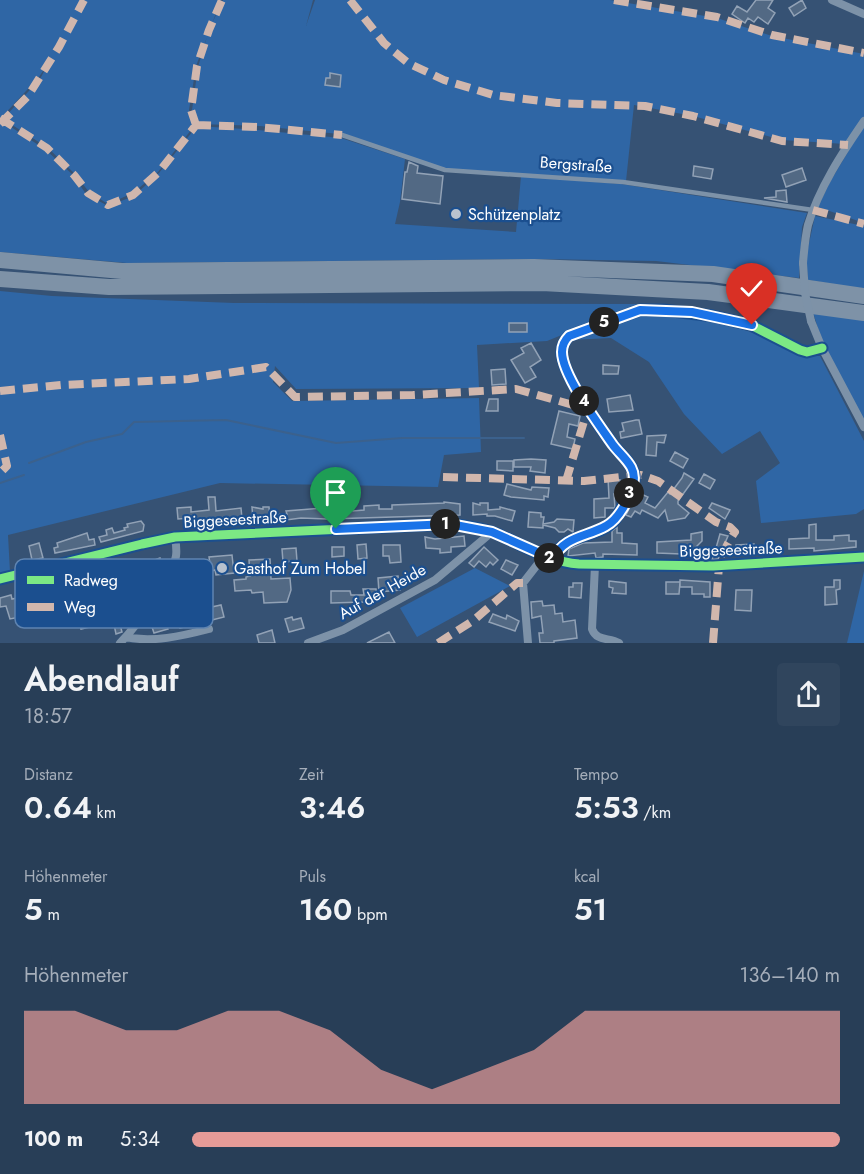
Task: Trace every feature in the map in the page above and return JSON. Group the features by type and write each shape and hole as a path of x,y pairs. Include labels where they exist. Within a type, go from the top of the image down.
{"highway":[{"path":"0,260 122,271 534,267 713,274 864,296"},
{"path":"0,279 109,287 542,283 708,292 864,313"}],"street":[{"path":"832,0 864,14"},
{"path":"864,121 828,179 813,210 807,228 803,263 805,293 811,321 822,348 864,428"},
{"path":"528,643 523,583 566,542 606,527 612,522 634,483 630,464 587,406 564,363 563,342 569,336 640,310 664,310 714,316 752,325 807,352 822,348"},
{"name":"Biggeseestraße","path":"81,559 175,537 450,524 492,532 549,558 567,563 719,566 864,557"},
{"name":"Auf der Heide","path":"308,643 343,630 435,580 492,532"},
{"path":"175,537 175,559"},
{"path":"595,565 592,628 594,634 599,638 619,643"},
{"name":"Biggeseestraße","path":"0,579 15,575"},
{"path":"123,640 134,628"},
{"path":"123,640 160,641 209,629"}],"lane":[{"name":"Bergstraße","path":"342,135 445,170 623,182 813,210"}],"shaded area":[{"path":"0,0 221,0 196,66 189,110 195,125 158,172 133,193 108,204 89,192 75,174 48,148 3,119 40,79 50,60 39,77 0,119"},
{"path":"223,0 313,0 306,26 315,0 610,0 717,18 772,36 864,54 864,117 845,144 782,140 693,116 634,105 626,181 445,169 339,134 260,126 197,124 192,110 198,67 209,30"},
{"path":"2,121 46,150 73,175 86,194 108,206 134,196 159,173 197,126 341,138 405,159 395,224 516,232 521,176 621,184 807,213 802,227 799,278 656,261 541,259 127,263 0,252 0,122"},
{"path":"864,125 864,223 818,207"},
{"path":"815,216 864,226 864,289 808,280 806,257"},
{"path":"0,291 52,296 234,303 638,304 547,341 477,345 479,388 296,389 275,366 273,382 292,401 479,398 481,452 444,455 438,487 220,483 8,535 10,572 0,574"},
{"path":"812,309 864,318 864,425 824,348"},
{"path":"665,315 722,323 757,334 806,356 820,356 864,441 864,509 856,514 761,523 756,481 780,463 760,431 722,454 684,414 649,362 611,338 570,340 637,316"},
{"path":"475,568 510,586 417,637 400,608"},
{"path":"864,571 864,643 847,643"}],"building":[{"path":"756,0 773,0 768,8 775,13 768,24 758,17 754,22 748,18 745,23 732,14 737,6 747,12"},
{"path":"802,0 806,8 794,16 789,8"},
{"path":"330,73 341,75 340,87 325,85 326,78 330,78"},
{"path":"409,162 418,166 417,173 443,176 440,204 402,199 405,172 407,172"},
{"path":"694,166 713,169 711,179 693,176"},
{"path":"802,168 806,180 786,187 782,175"},
{"path":"786,190 787,202 764,198 776,197 776,191"},
{"path":"509,323 527,323 527,332 509,332"},
{"path":"531,343 541,360 530,367 536,377 525,383 511,360 524,353 521,348"},
{"path":"603,365 619,366 618,374 603,374"},
{"path":"505,369 506,384 492,385 491,370"},
{"path":"630,395 633,410 609,412 607,399"},
{"path":"489,399 498,399 498,411 486,411"},
{"path":"559,411 580,416 578,426 569,424 567,437 575,439 573,449 551,444"},
{"path":"639,420 642,434 621,438 620,432 624,431 622,423"},
{"path":"666,435 664,443 657,442 656,456 646,455 647,436"},
{"path":"675,452 688,459 683,468 670,461"},
{"path":"514,460 546,460 545,473 530,471 531,467 514,467"},
{"path":"497,461 513,461 513,471 497,470"},
{"path":"684,473 694,479 678,501 678,504 689,513 685,518 668,521 665,510 658,518 642,510 640,514 635,511 631,517 626,515 637,492 648,497 645,503 655,508 668,492 670,494"},
{"path":"704,474 715,480 710,489 699,483"},
{"path":"608,478 620,480 620,493 614,494 615,508 605,508 605,517 594,518 594,499 609,498"},
{"path":"507,484 531,490 532,487 549,488 548,497 544,496 544,500 504,495"},
{"path":"208,497 215,497 216,511 241,508 242,519 192,523 191,518 178,519 177,508 191,507 191,512 209,510"},
{"path":"444,502 460,504 460,515 301,518 271,522 271,515 287,514 286,511 323,508 327,510 327,513 338,512 338,507 352,507 353,511 364,510 364,506 379,505 379,509 392,509 392,505"},
{"path":"473,503 480,505 480,503 488,503 488,510 500,509 500,507 515,511 512,521 487,516 487,514 473,515"},
{"path":"712,503 730,510 725,519 709,508"},
{"path":"252,507 263,509 263,507 269,507 270,520 253,520"},
{"path":"529,512 541,513 541,517 544,517 543,524 554,522 557,519 574,520 573,532 568,529 559,532 555,528 543,525 543,528 528,527"},
{"path":"141,521 144,525 143,531 101,542 99,537 107,535 106,530 112,528 114,533 125,530 124,528 128,527 127,524"},
{"path":"816,524 816,540 834,540 834,536 849,535 849,541 856,541 856,547 814,551 814,548 789,549 789,539 809,538 809,525"},
{"path":"617,527 617,533 622,533 622,543 637,544 637,555 603,554 603,557 596,558 595,553 568,556 569,549 583,543 612,542 612,531"},
{"path":"702,532 702,541 691,552 657,553 657,542 691,540 691,534"},
{"path":"87,533 89,540 94,539 95,545 55,553 54,548 58,547 57,543"},
{"path":"720,534 728,536 718,559 712,560 714,554 712,554 712,548 716,548"},
{"path":"464,536 465,546 451,547 451,552 440,553 440,549 426,548 425,537 435,539"},
{"path":"39,543 43,558 32,559 29,546"},
{"path":"366,544 367,558 358,559 357,545"},
{"path":"754,544 754,554 741,555 741,552 736,552 736,545"},
{"path":"383,545 400,545 401,562 390,563 389,556 383,556"},
{"path":"332,547 344,547 344,556 332,557"},
{"path":"484,547 498,560 493,565 490,562 486,567 479,561 474,567 469,563"},
{"path":"296,548 297,561 283,562 282,549"},
{"name":"Gasthof Zum Hobel","path":"232,555 234,573 216,575 215,570 213,570 213,559 209,557"},
{"path":"270,559 271,579 290,578 291,590 287,602 264,603 263,592 235,591 234,580 246,579 250,576 249,560"},
{"path":"506,560 518,565 512,575 501,569"},
{"path":"398,576 400,590 379,592 378,578"},
{"path":"680,580 710,582 710,597 704,597 704,594 692,594 692,587 680,587"},
{"path":"834,580 840,580 840,589 836,590 837,604 825,605 825,587 834,587"},
{"path":"609,581 626,583 626,594 612,593 613,588 609,587"},
{"path":"666,582 680,582 679,594 666,594"},
{"path":"573,583 582,583 581,598 569,597 569,587 573,587"},
{"path":"363,589 376,589 377,599 364,599 364,602 331,603 331,591 350,591 351,595 364,595"},
{"path":"736,590 752,590 751,611 735,610"},
{"path":"11,595 12,599 15,598 15,618 10,619 6,606 0,607 0,598"},
{"path":"542,601 543,606 554,605 555,614 562,613 563,622 575,620 577,638 554,641 554,643 540,643 539,633 543,633 541,616 532,618 531,602"},
{"path":"221,605 224,617 213,620 213,607"},
{"path":"493,614 506,619 507,615 519,621 515,631 489,622"},
{"path":"292,617 293,620 301,618 304,628 289,632 285,619"},
{"path":"115,628 121,628 122,632 116,634"},
{"path":"152,628 168,629 154,633"},
{"path":"272,630 275,643 259,643 257,635"},
{"path":"389,632 395,643 367,643"}],"waterway":[{"path":"29,463 86,442 122,434 134,422 226,420 336,443 402,438 524,438"},
{"path":"0,483 24,475"}],"marked path":[{"path":"0,124 28,96 59,47 84,0"},
{"path":"196,125 191,110 197,66 222,0"},
{"path":"350,0 384,43 408,63 444,80 493,95 557,103 645,106 693,116 782,141 848,145"},
{"path":"614,0 717,17 772,35 864,53"},
{"path":"0,118 47,148 88,193 108,205 133,195 159,172 196,125"},
{"path":"196,125 258,127 342,135"},
{"path":"813,210 864,224"},
{"path":"0,391 61,385 189,379 266,367 295,397 413,395 516,389 577,406 587,406"},
{"path":"566,481 588,408"},
{"path":"0,435 7,466 0,473"},
{"path":"443,477 584,481 641,475 658,481 716,522 730,527 735,532 713,566"},
{"path":"713,643 719,566"},
{"path":"438,643 474,620 517,583 523,583"}],"cycle path":[{"path":"553,559 565,544 606,528 613,522 634,481 631,466 584,403 565,366 562,348 569,336 640,310 664,310 713,316 751,325 807,352 822,348"},
{"path":"81,559 175,537 450,524 487,530 545,556 579,564 713,566 864,557"},
{"path":"0,579 15,575"}],"place":[{"name":"Schützenplatz","path":"456,214"},
{"name":"Gasthof Zum Hobel","path":"222,568"}],"route":[{"path":"336,529 450,524 492,532 553,559 566,542 606,527 612,522 634,483 630,464 597,422 567,370 562,354 563,342 569,336 640,310 692,312 752,325"}]}
